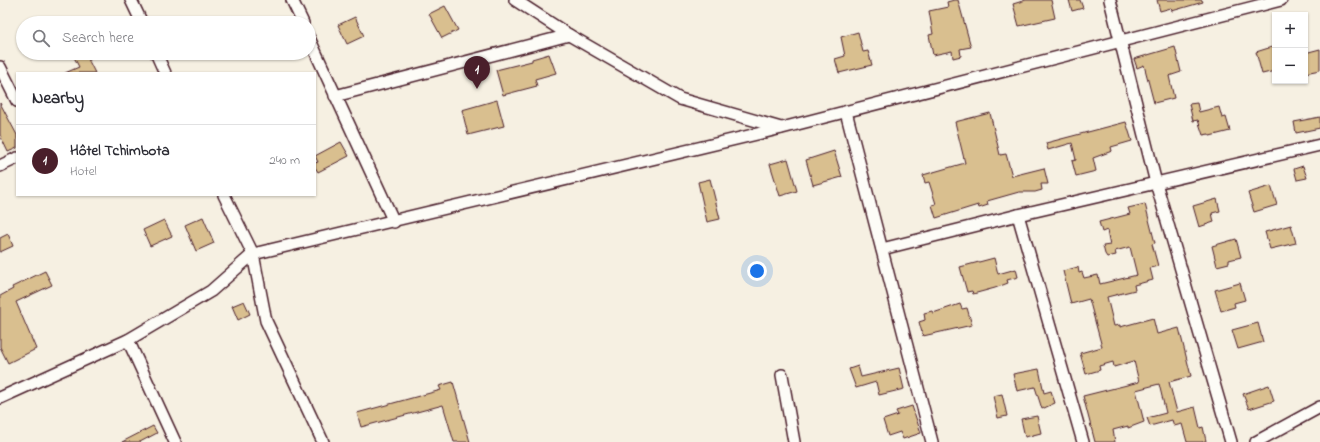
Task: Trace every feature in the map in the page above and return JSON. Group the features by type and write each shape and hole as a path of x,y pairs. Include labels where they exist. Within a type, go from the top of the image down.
{"street":[{"path":"131,0 139,16"},
{"path":"292,0 299,16"},
{"path":"515,0 569,35 680,99 782,128"},
{"path":"1110,0 1156,182 1231,442"},
{"path":"0,398 128,340 211,291 253,254 394,222 782,128 1281,0"},
{"path":"335,96 569,35"},
{"path":"316,54 394,222"},
{"path":"159,60 165,72"},
{"path":"0,67 16,99"},
{"path":"846,112 932,442"},
{"path":"882,249 1156,182 1320,145"},
{"path":"0,166 16,158"},
{"path":"224,196 253,254 266,321 323,442"},
{"path":"1018,215 1083,442"},
{"path":"128,340 176,442"},
{"path":"782,375 794,442"},
{"path":"1256,442 1320,407"}],"building":[{"path":"958,0 971,47 960,49 961,56 953,58 952,51 933,55 929,35 933,34 929,11 948,7 947,2"},
{"path":"1026,0 1051,0 1055,18 1019,26 1013,4"},
{"path":"1069,0 1080,0 1083,8 1072,11"},
{"path":"1157,0 1202,0 1203,2 1172,11 1171,8 1160,11"},
{"path":"445,6 458,30 442,38 429,14"},
{"path":"355,17 364,36 347,44 338,25"},
{"path":"858,32 863,52 868,51 872,65 839,73 835,59 845,56 841,37"},
{"path":"1175,47 1181,72 1169,76 1174,98 1154,103 1144,65 1137,68 1134,59"},
{"path":"1272,47 1272,72 1262,74 1256,52"},
{"path":"1320,49 1320,70 1308,72 1308,52"},
{"path":"549,54 556,73 535,79 537,86 503,95 496,70 532,61 532,59"},
{"path":"76,60 88,60 94,72 67,72 79,67"},
{"path":"497,100 504,126 468,135 462,110"},
{"path":"0,103 16,133 16,148 8,152 0,135"},
{"path":"1197,103 1199,112 1219,107 1222,118 1226,117 1230,131 1210,136 1209,134 1203,135 1198,120 1193,121 1189,104"},
{"path":"990,113 1000,155 1006,154 1012,176 1044,168 1048,184 1041,184 1042,190 1035,192 1019,192 987,201 988,205 979,208 978,205 936,218 932,205 936,204 929,182 925,183 923,175 965,163 955,122"},
{"path":"1320,117 1320,128 1296,133 1294,122"},
{"path":"1126,122 1132,141 1111,147 1112,151 1093,158 1096,171 1076,176 1072,161 1076,160 1072,143 1048,150 1046,143"},
{"path":"341,142 349,156 318,172 316,169 316,163 318,162 316,155"},
{"path":"834,151 842,177 813,185 806,160"},
{"path":"788,159 797,191 780,196 770,164"},
{"path":"1303,166 1307,178 1297,180 1294,169"},
{"path":"710,179 720,219 707,222 698,182"},
{"path":"1271,186 1277,205 1254,212 1248,193"},
{"path":"1217,199 1220,211 1212,213 1214,222 1199,227 1193,206"},
{"path":"1145,204 1155,243 1152,244 1158,266 1150,268 1153,280 1134,285 1135,290 1107,297 1114,326 1120,325 1120,327 1153,318 1157,334 1179,328 1191,376 1169,382 1177,412 1195,407 1200,428 1203,427 1206,441 1187,442 1182,424 1174,426 1172,420 1150,426 1147,418 1166,413 1159,384 1136,390 1144,422 1128,428 1128,426 1113,430 1115,442 1095,442 1083,396 1139,382 1134,361 1114,367 1113,362 1099,366 1100,370 1086,374 1080,353 1102,347 1089,299 1071,304 1063,271 1078,267 1079,273 1082,272 1084,278 1098,275 1100,284 1137,275 1130,247 1115,251 1116,255 1107,257 1103,246 1110,245 1107,230 1102,232 1099,222 1130,214 1128,208"},
{"path":"203,217 214,243 196,251 185,225"},
{"path":"164,220 172,236 150,246 143,230"},
{"path":"1291,225 1296,243 1270,249 1265,232"},
{"path":"8,234 13,246 0,252 0,238"},
{"path":"1236,239 1241,257 1229,260 1229,263 1217,266 1212,246"},
{"path":"994,258 998,274 1016,269 1018,277 1007,280 1008,283 995,288 973,294 972,291 967,292 960,267"},
{"path":"45,271 52,285 16,302 36,349 8,363 0,347 0,296 13,289 12,287"},
{"path":"1240,283 1245,300 1234,303 1235,307 1221,311 1215,290"},
{"path":"244,301 250,314 238,320 232,306"},
{"path":"960,304 962,309 967,308 972,325 923,336 919,322 925,320 924,313 932,311 933,313"},
{"path":"1258,323 1263,342 1238,349 1232,330"},
{"path":"858,366 861,377 899,368 904,389 879,395 876,382 856,388 849,369"},
{"path":"1039,369 1044,393 1051,391 1055,403 1042,409 1035,387 1017,391 1013,374"},
{"path":"453,382 470,442 454,442 443,405 361,427 357,413 441,390 439,386"},
{"path":"1269,385 1274,401 1249,409 1243,394"},
{"path":"1002,394 1007,416 998,418 993,396"},
{"path":"912,406 921,433 903,439 900,432 888,436 883,420 898,415 896,411"},
{"path":"1037,416 1041,433 1025,437 1021,419"},
{"path":"153,426 157,433 140,442 122,442"}],"place":[{"name":"Hôtel Tchimbota","path":"477,89"}]}
